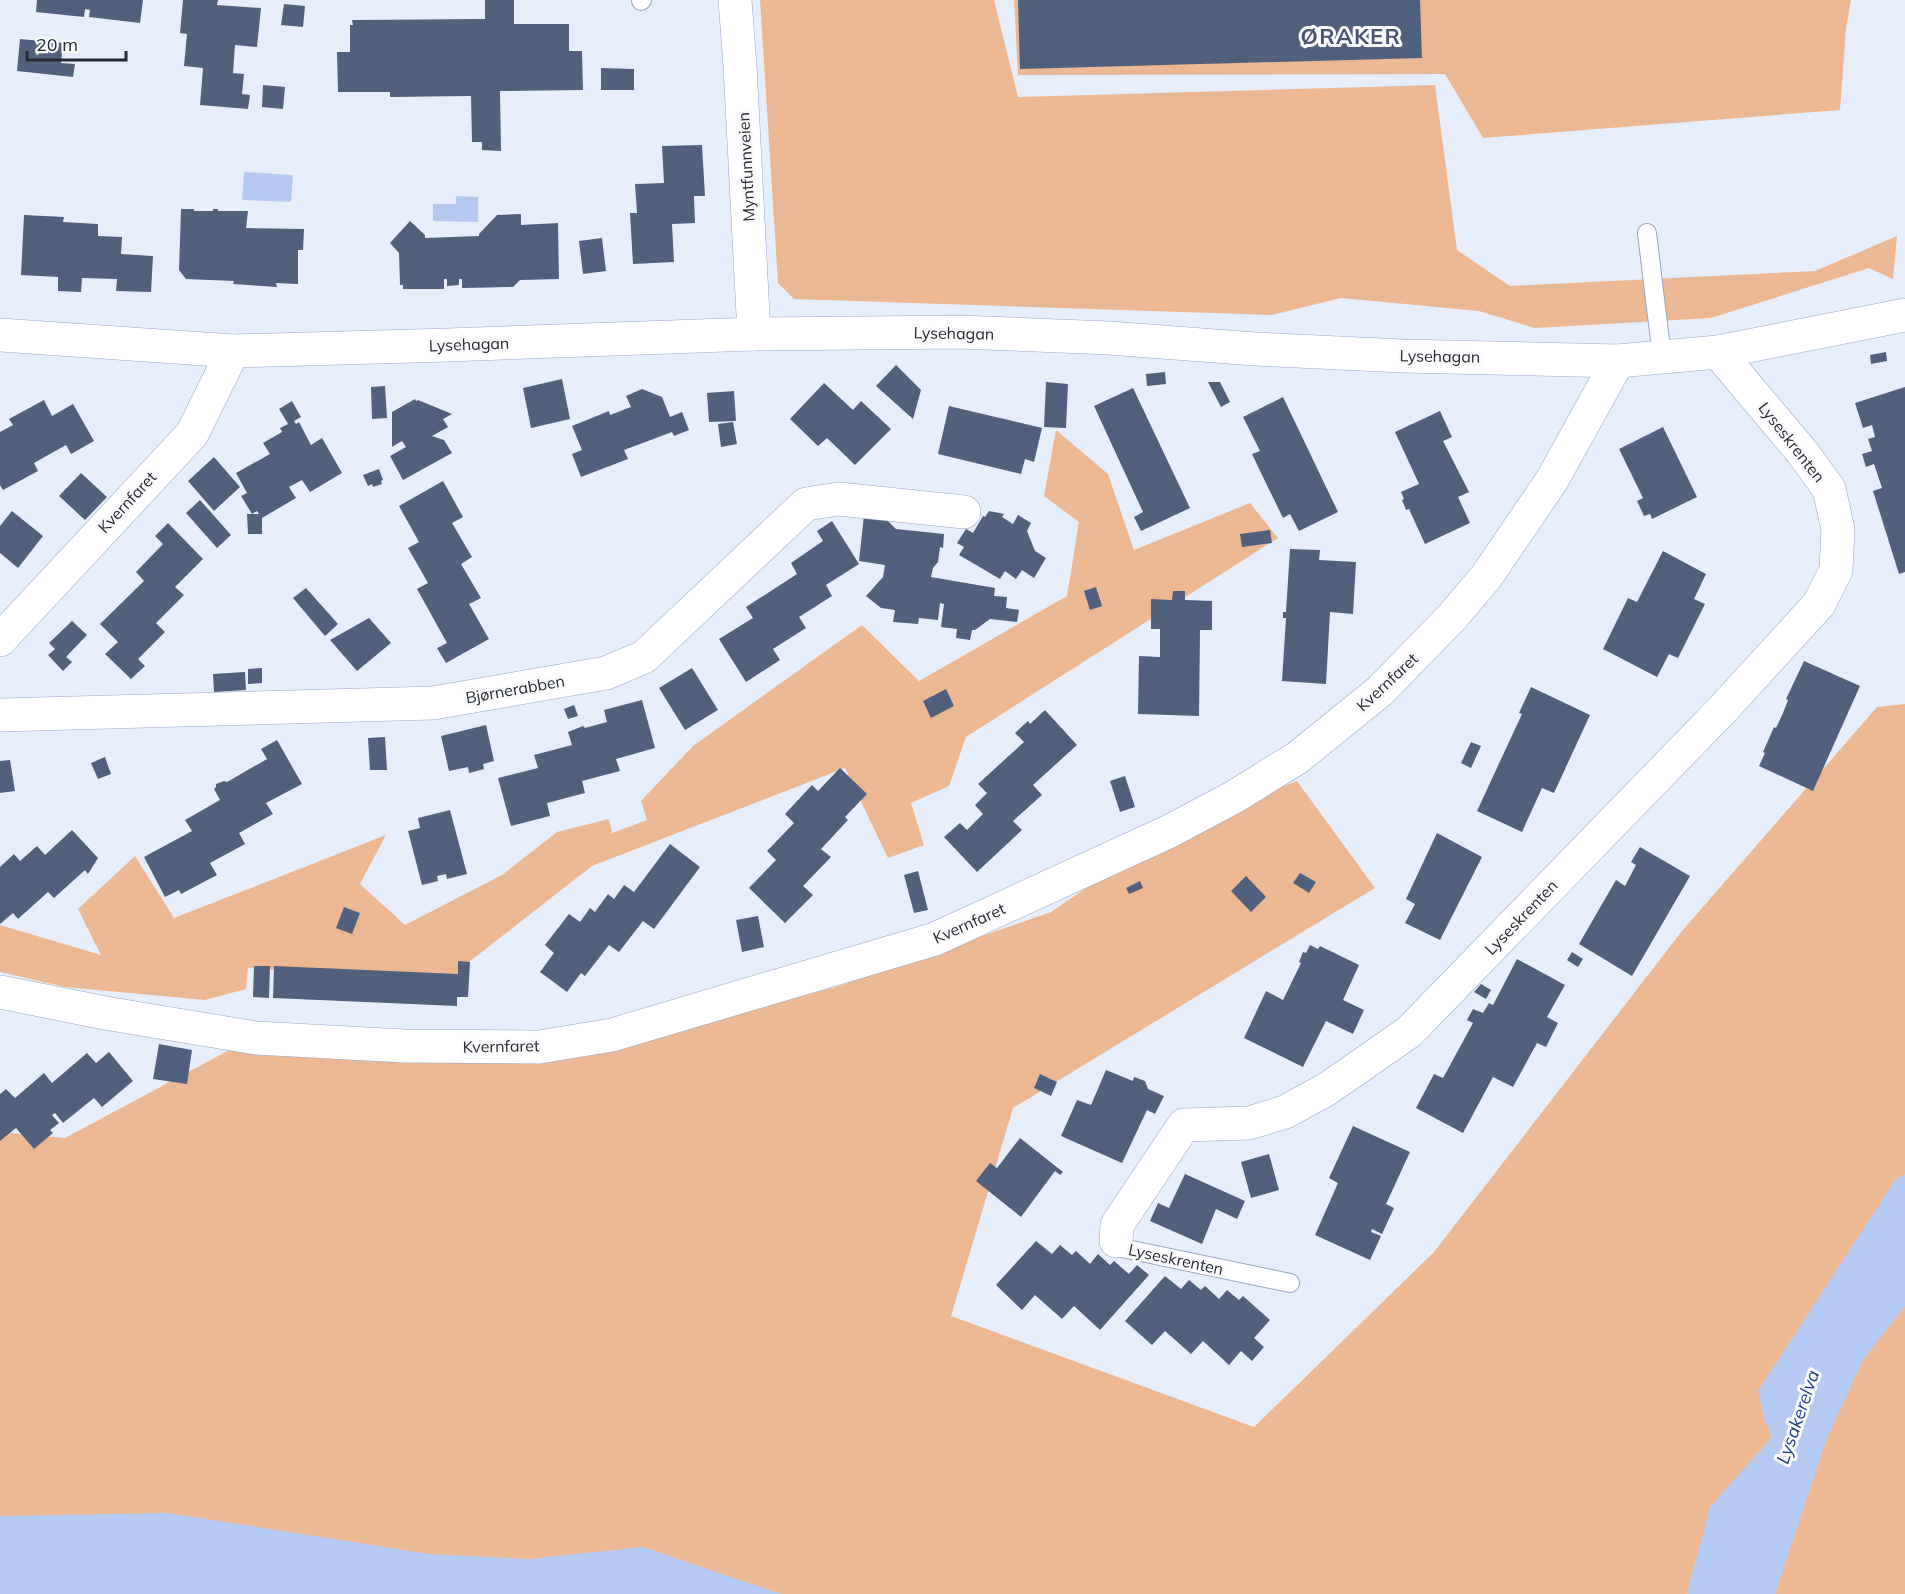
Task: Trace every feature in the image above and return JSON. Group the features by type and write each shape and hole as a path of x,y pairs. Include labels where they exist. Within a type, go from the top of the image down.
{"street":[{"name":"Myntfunnveien","path":"735,0 754,334"},
{"name":"Lysehagan","path":"0,335 234,351 754,334 960,332 1109,338 1255,349 1403,356 1618,361 1718,352 1905,315"},
{"name":"Kvernfaret","path":"0,640 192,434 234,351"},
{"name":"Lyseskrenten","path":"1116,1241 1117,1225 1184,1125 1249,1122 1284,1112 1327,1089 1409,1032 1723,709 1819,604 1836,570 1838,529 1829,489 1802,452 1718,352"},
{"name":"Kvernfaret","path":"0,992 105,1013 256,1038 404,1046 539,1047 612,1035 934,939 1170,831 1234,797 1297,758 1380,691 1452,617 1486,577 1552,480 1618,361"},
{"name":"Bjørnerabben","path":"0,714 433,703 606,673 644,657 806,504 839,499 964,512"}],"lane":[{"path":"1647,233 1662,357"},
{"name":"Lyseskrenten","path":"1116,1241 1122,1248 1290,1283"}],"shaded area":[{"path":"760,0 994,0 1018,97 1435,85 1457,250 1510,286 1815,271 1897,236 1893,279 1869,268 1711,318 1535,328 1479,311 1341,298 1272,315 794,299 778,283"},
{"path":"1014,0 1851,0 1846,29 1840,110 1483,138 1445,74 1018,75"},
{"path":"1056,430 1108,474 1134,550 1250,503 1278,538 966,737 949,786 911,803 924,845 888,858 845,768 592,866 469,962 457,983 248,968 246,989 205,1000 65,987 0,972 0,925 101,955 78,909 135,856 174,918 386,835 360,884 405,925 502,875 557,832 609,819 612,833 647,820 641,801 693,746 862,625 919,681 1067,596 1079,522 1044,496"},
{"path":"1905,704 1905,1594 0,1594 0,1132 65,1138 248,1040 623,1045 839,986 1051,912 1170,831 1297,781 1375,888 1013,1108 951,1316 1254,1427 1434,1252 1682,931 1877,707"}],"water":[{"path":"244,172 293,175 291,202 242,200"},
{"path":"456,196 478,197 478,222 433,221 433,204 456,204"},
{"name":"Lysakerelva","path":"1905,1174 1905,1306 1863,1360 1827,1438 1775,1594 1687,1594 1710,1507 1772,1437 1764,1418 1758,1391 1896,1179"},
{"path":"168,1513 429,1554 529,1559 643,1547 781,1594 0,1594 0,1516"}],"building":[{"path":"37,0 143,0 140,23 89,17 90,10 85,9 84,17 36,12"},
{"path":"183,0 218,0 217,5 261,8 257,47 235,45 233,73 244,74 242,94 250,95 248,109 200,105 203,68 184,66 187,34 180,33"},
{"path":"485,0 514,0 514,24 569,24 569,51 582,51 583,90 500,91 501,151 482,150 482,142 472,142 471,96 390,97 390,92 338,92 337,52 350,52 352,20 485,19"},
{"path":"1018,0 1420,0 1422,58 1020,69"},
{"path":"284,4 305,6 303,27 281,25"},
{"path":"20,39 63,43 61,63 75,64 73,77 17,71"},
{"path":"601,68 634,69 634,90 601,90"},
{"path":"263,85 285,87 283,109 262,107"},
{"path":"702,145 705,196 694,196 695,223 672,224 674,262 633,264 630,213 637,213 635,184 664,183 662,146"},
{"path":"181,209 248,211 246,228 304,229 303,250 298,250 298,284 276,283 277,287 233,284 234,281 186,279 179,270"},
{"path":"521,214 521,225 558,223 559,279 520,280 513,287 462,288 462,279 459,279 459,285 447,286 447,279 444,279 444,289 403,289 403,285 400,285 399,253 390,243 410,221 425,235 425,238 479,236 497,215"},
{"path":"24,215 64,217 63,222 98,224 98,236 122,237 121,254 153,256 151,292 116,291 117,279 82,278 81,292 58,291 58,277 21,275"},
{"path":"602,238 606,271 583,274 579,241"},
{"path":"1886,352 1887,361 1871,364 1870,355"},
{"path":"896,365 921,390 913,419 876,386"},
{"path":"1165,372 1166,384 1147,386 1146,374"},
{"path":"562,379 570,419 531,428 523,388"},
{"path":"1046,382 1068,384 1066,428 1044,427"},
{"path":"1208,382 1220,382 1230,402 1221,407"},
{"path":"824,383 853,410 861,401 891,429 855,465 827,438 818,446 790,419"},
{"path":"385,386 387,418 372,419 371,387"},
{"path":"1905,387 1905,572 1899,574 1873,491 1882,488 1874,464 1866,467 1862,454 1872,451 1868,439 1875,437 1872,425 1863,428 1855,403"},
{"path":"1133,388 1190,508 1141,531 1134,517 1143,512 1094,406"},
{"path":"642,389 662,397 670,417 682,412 689,430 674,436 672,432 624,450 628,459 581,477 572,454 582,450 572,426 609,411 610,415 631,407 626,396"},
{"path":"734,391 736,421 709,422 707,393"},
{"path":"1283,397 1338,512 1299,531 1290,514 1283,518 1252,454 1260,451 1243,417"},
{"path":"415,399 452,414 443,419 448,427 432,436 444,440 452,453 403,480 390,456 406,447 402,441 392,447 392,412"},
{"path":"44,400 52,416 73,404 94,441 71,454 66,445 34,463 38,471 3,490 0,485 0,432 13,425 9,419"},
{"path":"292,401 301,417 294,421 296,424 299,422 311,445 322,438 342,473 310,492 302,480 289,487 296,498 262,518 262,534 248,534 247,514 252,514 241,496 247,493 236,473 270,454 263,443 282,432 280,428 288,424 279,409"},
{"path":"949,406 1042,428 1034,462 1025,459 1021,474 938,454"},
{"path":"1440,411 1452,437 1443,441 1469,492 1458,497 1470,523 1425,544 1409,509 1406,510 1402,500 1404,499 1401,492 1419,484 1395,432"},
{"path":"733,422 737,444 721,447 718,424"},
{"path":"1663,427 1697,497 1652,519 1650,514 1644,516 1637,501 1643,498 1619,449"},
{"path":"214,457 240,487 214,511 188,481"},
{"path":"379,469 382,484 368,486 363,475"},
{"path":"81,473 107,497 85,520 59,496"},
{"path":"443,481 463,517 452,523 472,557 461,564 481,598 469,604 489,639 446,663 437,648 447,643 417,589 428,583 408,548 419,542 399,506"},
{"path":"200,500 231,535 217,548 186,513"},
{"path":"12,511 43,536 18,568 0,553 0,526"},
{"path":"989,511 1004,514 1002,517 1013,524 1018,515 1031,523 1027,531 1035,551 1046,558 1034,578 1022,570 1016,579 1005,571 1000,579 959,555 964,547 957,543 966,529 973,533 983,516 985,517"},
{"path":"864,515 885,518 896,529 944,534 943,548 940,547 938,562 933,568 931,577 995,588 994,596 1007,597 1006,608 1019,610 1017,622 990,619 972,630 970,640 956,638 957,629 941,627 944,604 940,603 938,620 919,618 918,624 893,622 895,610 881,608 866,596 883,577 885,565 859,561"},
{"path":"832,521 859,564 826,585 832,596 799,617 806,628 773,649 780,660 746,682 719,639 753,618 746,607 797,574 791,563 823,541 817,531"},
{"path":"168,523 203,559 175,587 184,595 156,623 165,632 138,659 145,666 131,679 105,654 118,642 100,624 144,581 136,572 163,544 155,536"},
{"path":"1270,530 1272,543 1242,547 1240,534"},
{"path":"1290,549 1320,550 1319,560 1356,562 1353,614 1330,612 1326,684 1282,681 1286,618 1283,618 1283,612 1286,612"},
{"path":"1663,551 1706,574 1694,599 1705,604 1678,658 1669,654 1657,677 1603,649 1628,598 1637,602"},
{"path":"1096,587 1102,606 1090,610 1084,591"},
{"path":"306,588 338,624 325,636 293,598"},
{"path":"1173,591 1185,591 1185,600 1212,601 1212,630 1200,630 1199,716 1138,714 1139,656 1160,657 1160,629 1151,629 1151,599 1172,600"},
{"path":"369,618 391,643 357,671 330,640"},
{"path":"72,621 87,635 66,657 72,662 63,671 48,655 55,649 49,643"},
{"path":"1804,661 1860,686 1813,791 1759,766 1765,753 1763,752 1783,713 1788,700 1786,699"},
{"path":"262,668 262,683 248,684 248,669"},
{"path":"692,668 718,710 685,730 659,688"},
{"path":"245,672 246,690 214,692 213,674"},
{"path":"1531,687 1590,715 1554,793 1542,788 1522,832 1477,811 1522,714 1519,713"},
{"path":"946,689 954,706 931,718 923,701"},
{"path":"642,700 655,748 616,759 620,771 582,781 585,793 547,803 550,816 511,826 498,778 538,768 534,755 572,745 568,732 583,726 585,728 607,722 604,710"},
{"path":"574,705 578,716 568,719 564,709"},
{"path":"1045,710 1077,745 1033,785 1042,795 1013,821 1022,830 977,872 944,837 960,823 967,830 983,814 975,805 987,793 978,784 1024,742 1015,733 1028,721 1030,724"},
{"path":"486,725 494,761 483,764 484,769 469,773 468,767 449,771 441,736"},
{"path":"385,737 387,770 370,770 368,738"},
{"path":"277,740 302,784 266,803 273,814 239,833 245,844 210,863 217,875 181,894 179,890 165,897 144,857 192,831 185,820 220,800 214,789 216,784 227,782 267,759 261,749"},
{"path":"1471,742 1481,746 1471,768 1461,763"},
{"path":"105,757 111,774 98,779 91,763"},
{"path":"10,760 15,791 0,793 0,761"},
{"path":"840,768 867,794 845,817 848,820 821,849 831,857 803,886 813,895 785,923 749,888 776,860 767,851 794,823 785,814 812,785 818,791"},
{"path":"1125,776 1135,807 1120,812 1110,781"},
{"path":"450,810 467,874 447,879 446,874 437,876 438,881 422,885 408,831 420,828 418,818"},
{"path":"72,830 98,858 88,874 85,870 54,898 48,892 18,919 13,913 0,924 0,867 14,854 20,861 37,846 45,855"},
{"path":"1437,833 1482,857 1440,940 1405,923 1415,904 1406,899"},
{"path":"670,844 700,867 654,929 643,921 619,952 609,945 585,976 581,973 567,992 540,972 554,953 545,945 569,914 580,922 590,908 595,912 608,894 614,899 624,885 634,892"},
{"path":"1640,847 1690,876 1632,976 1579,944 1616,880 1625,886 1636,865 1631,862"},
{"path":"918,871 928,910 914,913 904,875"},
{"path":"1300,873 1316,882 1309,893 1293,883"},
{"path":"1246,876 1266,897 1251,912 1231,891"},
{"path":"1140,881 1143,888 1129,894 1126,888"},
{"path":"344,907 360,913 352,934 336,928"},
{"path":"758,916 764,947 742,952 736,920"},
{"path":"1310,945 1318,949 1320,946 1359,965 1343,1000 1364,1010 1353,1034 1326,1021 1303,1067 1244,1038 1266,991 1283,1000 1301,963 1299,962 1303,952 1306,953"},
{"path":"1572,952 1583,959 1578,967 1567,960"},
{"path":"1517,959 1565,985 1547,1017 1558,1023 1546,1047 1537,1043 1513,1087 1493,1077 1463,1133 1416,1108 1434,1074 1443,1078 1473,1023 1467,1020 1473,1009 1483,1013 1489,1003 1493,1005"},
{"path":"458,961 470,962 468,997 457,997 457,1006 273,998 274,966 458,974"},
{"path":"254,966 270,966 269,998 253,997"},
{"path":"1481,984 1491,990 1486,999 1474,992"},
{"path":"159,1044 192,1050 187,1084 153,1079"},
{"path":"109,1052 133,1081 102,1107 94,1098 63,1123 55,1113 52,1115 59,1123 50,1130 53,1133 34,1149 16,1128 0,1141 0,1094 6,1089 15,1098 44,1073 52,1083 87,1053 96,1063"},
{"path":"1106,1070 1133,1081 1134,1077 1145,1081 1148,1089 1164,1096 1155,1114 1147,1110 1122,1163 1061,1136 1077,1100 1091,1105"},
{"path":"1040,1074 1057,1082 1051,1096 1034,1088"},
{"path":"1353,1126 1410,1152 1386,1204 1394,1208 1382,1234 1372,1229 1371,1232 1381,1236 1370,1260 1315,1235 1338,1183 1329,1178"},
{"path":"1020,1138 1063,1172 1060,1175 1055,1171 1021,1217 976,1181 990,1163 997,1168"},
{"path":"1269,1154 1279,1190 1251,1198 1241,1162"},
{"path":"1185,1174 1245,1201 1237,1219 1216,1209 1202,1244 1150,1221 1158,1203 1169,1208"},
{"path":"1036,1241 1052,1254 1060,1245 1072,1255 1076,1251 1090,1264 1098,1254 1110,1265 1114,1261 1129,1274 1137,1265 1149,1275 1100,1330 1074,1306 1062,1319 1035,1295 1022,1310 996,1285"},
{"path":"1165,1276 1181,1289 1189,1280 1201,1290 1205,1286 1219,1299 1227,1290 1239,1300 1243,1296 1270,1320 1254,1338 1264,1347 1252,1361 1241,1351 1229,1365 1203,1341 1191,1354 1165,1331 1152,1345 1125,1321"}],"district":[{"name":"ØRAKER","path":"1351,36"}]}
